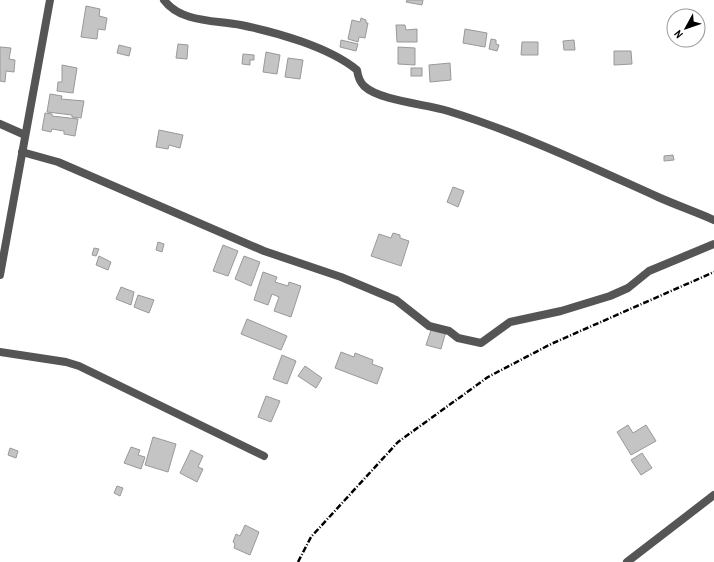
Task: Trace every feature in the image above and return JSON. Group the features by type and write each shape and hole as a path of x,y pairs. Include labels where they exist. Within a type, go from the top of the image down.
{"street":[{"path":"0,274 50,0"},
{"path":"164,0 178,12 187,16 242,25 312,45 350,64 357,70 358,78 365,87 386,97 430,106 474,119 598,169 659,198 714,220"},
{"path":"0,124 25,135"},
{"path":"22,152 58,162 264,251 340,277 402,303 429,326 449,332 458,338 481,343 510,322 561,311 610,296 628,288 649,271 714,244"},
{"path":"0,352 66,362 79,366 264,456"},
{"path":"627,562 714,495"}],"building":[{"path":"407,0 423,0 422,5 406,2"},
{"path":"86,6 100,9 99,16 107,18 105,30 98,29 97,39 81,37"},
{"path":"361,18 366,20 366,23 368,23 365,38 359,37 358,42 348,39 352,20 360,22"},
{"path":"396,25 405,25 406,30 417,29 417,42 397,42"},
{"path":"465,29 487,33 485,47 463,43"},
{"path":"491,39 496,40 496,44 499,45 497,51 489,49"},
{"path":"341,40 358,44 356,51 340,47"},
{"path":"574,40 575,50 564,50 563,41"},
{"path":"522,42 538,42 538,55 521,55"},
{"path":"178,44 188,45 187,59 176,58"},
{"path":"119,45 131,48 129,56 117,53"},
{"path":"0,47 11,48 9,59 15,60 14,72 6,71 5,82 0,81"},
{"path":"398,47 415,48 415,65 398,64"},
{"path":"614,51 631,51 632,64 614,65"},
{"path":"266,52 280,55 277,74 263,72"},
{"path":"243,54 254,55 254,60 250,60 250,65 242,64"},
{"path":"288,58 303,60 300,79 285,77"},
{"path":"450,63 451,80 430,82 429,65"},
{"path":"62,65 77,68 73,93 57,91 58,82 62,82"},
{"path":"411,68 422,68 422,76 411,76"},
{"path":"50,94 62,96 61,99 84,101 81,118 72,117 72,115 47,112"},
{"path":"45,113 52,114 52,116 78,119 75,136 64,134 64,131 52,129 51,132 42,130"},
{"path":"159,130 183,135 180,148 169,145 168,149 156,147"},
{"path":"673,155 674,160 664,161 664,156"},
{"path":"453,187 464,191 458,207 447,202"},
{"path":"393,233 400,235 400,238 409,241 401,266 371,256 379,234 391,238"},
{"path":"158,242 164,244 162,252 156,250"},
{"path":"223,245 238,251 228,276 213,271"},
{"path":"94,248 99,249 96,256 92,255"},
{"path":"99,256 111,262 108,270 96,265"},
{"path":"244,256 260,262 251,286 235,279"},
{"path":"263,272 277,277 275,282 288,286 289,282 301,286 291,317 274,311 279,297 272,294 268,305 254,300"},
{"path":"121,287 134,292 131,305 116,299"},
{"path":"138,295 154,300 149,313 134,307"},
{"path":"247,319 287,336 281,350 241,334"},
{"path":"432,327 446,331 441,349 426,345"},
{"path":"341,352 354,357 355,353 373,360 372,364 383,368 377,384 335,368"},
{"path":"282,355 296,361 287,384 273,379"},
{"path":"305,366 322,378 316,388 298,376"},
{"path":"266,396 280,401 271,422 258,417"},
{"path":"628,425 633,433 646,425 656,441 631,455 617,432"},
{"path":"153,437 176,444 168,472 145,465"},
{"path":"131,447 140,450 138,455 145,457 141,469 124,463"},
{"path":"10,448 18,451 16,458 8,455"},
{"path":"191,450 203,456 198,467 203,469 197,482 180,473"},
{"path":"642,453 652,468 641,475 631,460"},
{"path":"117,486 123,488 120,496 114,493"},
{"path":"245,525 259,532 250,555 234,548 235,544 233,542 236,534 240,536"}],"railway":[{"path":"298,562 311,537 398,442 488,377 551,344 714,272"}]}
